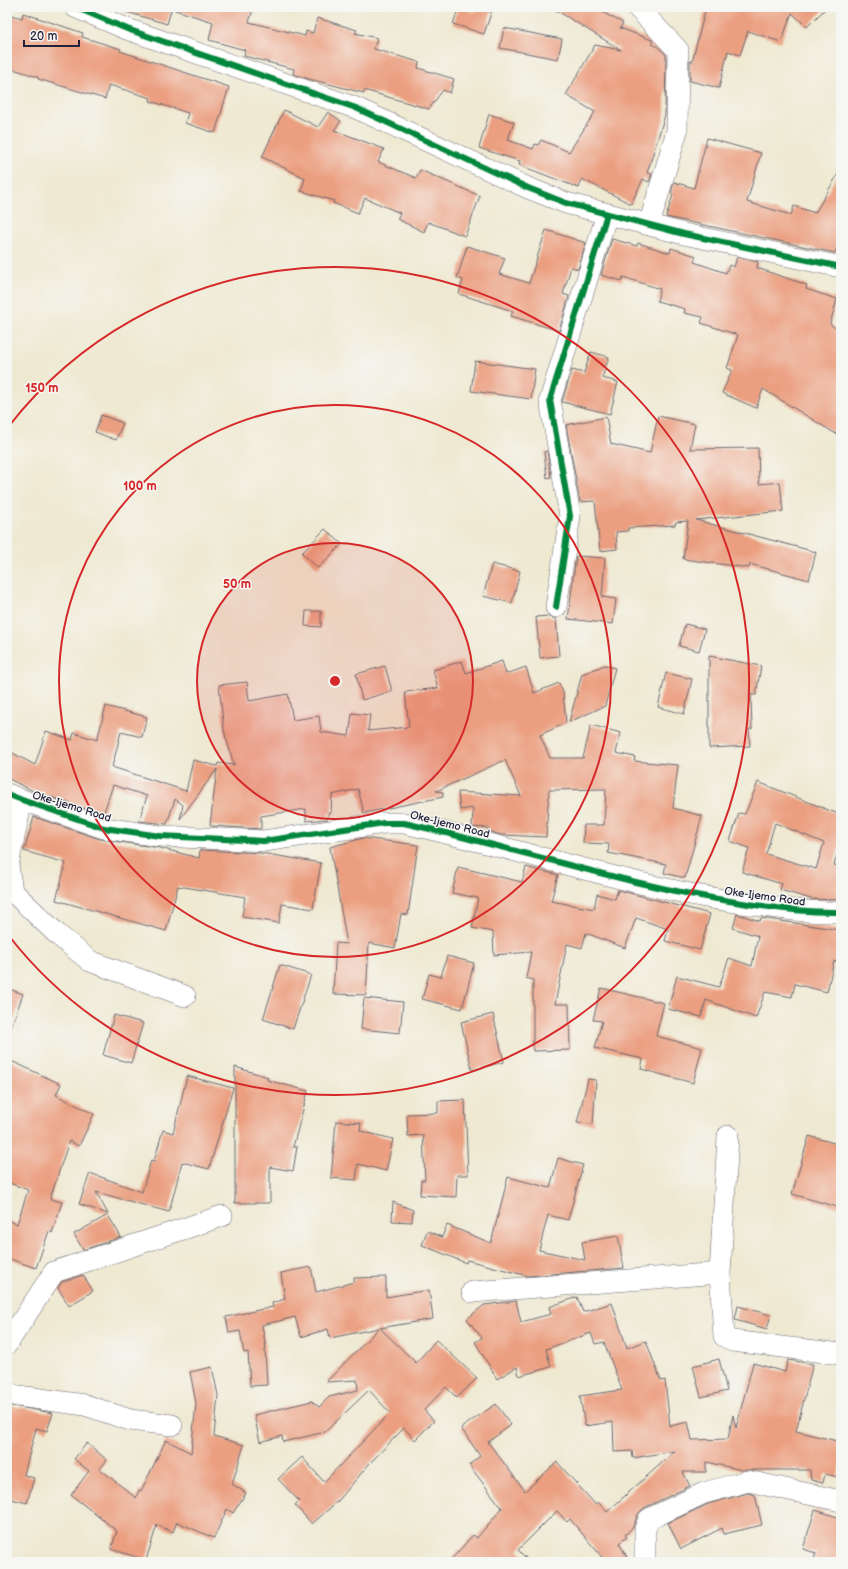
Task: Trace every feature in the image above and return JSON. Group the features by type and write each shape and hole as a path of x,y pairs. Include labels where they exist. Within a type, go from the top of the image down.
{"street":[{"path":"75,7 127,29 356,108 528,188 566,203 649,225 757,250 840,265"},
{"path":"637,7 678,50 677,131 649,225"},
{"path":"556,607 570,516 550,400 607,214"},
{"path":"15,797 8,866 12,891 57,934 90,961 185,996"},
{"name":"Oke-Ijemo Road","path":"15,797 104,828 160,836 264,841 384,823 404,823 652,886 707,898 792,912 841,912"},
{"path":"728,1136 720,1273 724,1336 728,1340 841,1354"},
{"path":"7,1344 54,1272 222,1216"},
{"path":"472,1292 720,1273"},
{"path":"7,1393 85,1405 130,1420 172,1425"},
{"path":"645,1562 645,1529 650,1519 704,1493 748,1481 841,1501"}],"building":[{"path":"124,7 172,7 167,24 123,11"},
{"path":"175,7 254,7 249,22 305,36 306,31 313,33 317,18 357,30 355,33 377,38 374,49 419,62 418,68 454,79 450,93 443,90 429,109 364,90 364,93 309,79 293,74 294,69 244,56 245,50 209,40 213,22 175,10"},
{"path":"459,7 475,12 477,7 493,7 484,34 453,24"},
{"path":"551,7 592,7 623,23 620,28 652,40 652,44 658,47 666,55 665,115 647,173 652,174 649,182 643,179 631,204 582,179 579,188 519,165 520,161 479,148 489,114 514,122 508,140 533,149 535,144 538,145 541,140 569,152 595,112 566,95 595,45 621,50"},
{"path":"706,7 827,7 807,27 792,13 781,42 748,31 740,55 728,51 719,88 690,81 690,61 692,62"},
{"path":"23,13 83,33 82,37 121,49 120,51 229,87 215,133 185,123 188,113 150,101 151,98 109,85 105,99 38,79 38,77 7,67 7,14 22,18"},
{"path":"504,28 562,39 558,59 500,48"},
{"path":"284,110 318,127 328,112 341,121 334,130 384,149 378,162 416,178 420,170 480,196 465,236 428,222 424,232 397,219 400,213 365,198 358,213 333,203 334,201 301,191 305,178 262,157"},
{"path":"707,138 761,153 747,202 791,215 794,206 815,213 841,169 841,235 835,253 666,217 673,195 671,194 674,182 694,188"},
{"path":"546,230 586,243 578,269 571,267 563,294 569,296 559,331 511,316 513,311 459,294 463,280 457,278 467,246 505,258 499,274 529,283"},
{"path":"612,239 637,246 638,243 670,253 671,248 696,256 694,262 726,273 729,265 734,267 737,257 758,262 757,268 807,285 806,289 837,299 830,324 841,332 841,437 763,389 756,408 722,393 732,370 727,368 738,335 701,323 703,317 684,313 685,309 657,301 660,289 623,277 622,281 601,275"},
{"path":"591,352 609,357 602,378 618,382 610,414 562,402 572,370 584,373"},
{"path":"475,361 535,369 531,399 471,391"},
{"path":"101,415 123,423 116,440 95,432"},
{"path":"658,416 695,424 690,449 758,448 759,484 780,482 783,511 696,520 816,552 809,580 750,564 749,568 683,559 688,521 676,522 675,525 628,528 628,531 616,532 617,549 600,551 595,501 580,502 566,425 606,417 611,444 650,453"},
{"path":"547,451 551,477 547,478 544,452"},
{"path":"325,529 342,544 318,568 302,553"},
{"path":"576,556 605,558 602,597 616,599 613,624 568,619"},
{"path":"492,564 520,571 512,603 483,596"},
{"path":"306,611 321,611 321,627 305,626"},
{"path":"548,616 556,619 559,656 540,658 536,617"},
{"path":"685,624 705,629 699,651 679,646"},
{"path":"709,656 761,666 756,695 751,695 752,729 749,729 750,746 709,748"},
{"path":"462,661 466,673 502,661 506,674 526,667 534,693 559,683 563,692 566,723 540,735 550,758 583,758 591,725 621,733 616,753 635,757 634,761 678,765 673,808 702,816 685,878 664,873 666,864 608,853 609,844 583,843 584,825 604,825 606,789 549,790 546,837 501,835 488,831 488,828 472,827 473,808 460,810 458,792 521,796 505,760 436,791 443,792 443,797 364,813 358,789 332,795 331,813 328,813 328,819 306,821 306,809 261,816 261,829 210,825 217,769 180,819 183,805 175,799 167,824 139,821 147,796 113,785 103,815 31,790 7,778 7,750 35,765 46,731 72,740 74,733 97,740 106,706 147,717 142,737 121,732 112,767 186,791 193,760 217,766 218,763 234,765 224,731 219,685 247,682 249,701 288,694 293,720 319,716 321,732 349,736 352,713 370,715 368,731 409,727 405,692 438,688 433,670"},
{"path":"605,665 615,668 605,706 569,722 582,674"},
{"path":"385,666 392,691 362,700 356,674"},
{"path":"666,673 692,679 684,714 658,707"},
{"path":"758,782 841,815 841,842 834,865 840,866 839,874 841,874 841,900 811,899 780,890 782,884 742,872 749,848 730,841 739,813 745,814","holes":["775,823 824,843 816,869 766,854"]},
{"path":"34,817 100,839 160,848 199,858 200,850 261,853 321,863 313,909 282,904 279,923 242,917 245,897 178,886 166,931 56,900 66,863 24,851"},
{"path":"363,838 418,845 408,915 401,914 395,948 369,943 366,995 333,994 336,943 347,944 330,847"},
{"path":"458,867 522,882 526,867 558,875 551,901 594,909 597,894 615,899 618,890 710,914 700,950 665,941 668,929 636,918 625,948 586,933 582,948 567,944 555,1004 569,1004 570,1050 533,1051 533,980 526,978 531,952 494,955 493,932 472,928 478,898 452,893"},
{"path":"737,914 760,921 761,918 841,930 841,963 834,961 827,992 795,984 792,997 765,992 756,1018 706,1000 701,1017 668,1009 677,976 719,987 729,958 752,966 758,936 733,928"},
{"path":"447,956 474,963 462,1009 422,999 429,974 441,977"},
{"path":"280,965 311,975 293,1029 263,1019"},
{"path":"7,988 23,994 9,1033 7,1033"},
{"path":"601,988 664,1003 656,1036 702,1048 693,1083 641,1069 643,1059 595,1048 602,1021 593,1020"},
{"path":"364,998 403,1002 400,1033 361,1029"},
{"path":"493,1014 504,1062 472,1070 461,1022"},
{"path":"114,1015 143,1023 131,1063 103,1055"},
{"path":"7,1059 61,1084 56,1095 94,1114 79,1146 69,1141 50,1199 62,1202 52,1233 49,1231 36,1268 7,1258 7,1220 17,1224 28,1190 7,1182"},
{"path":"235,1067 268,1077 267,1080 308,1091 293,1147 297,1147 293,1171 270,1167 270,1203 235,1203"},
{"path":"187,1076 233,1088 209,1169 182,1162 169,1212 96,1192 108,1214 79,1204 90,1173 142,1192 151,1160 154,1161 163,1130 173,1133"},
{"path":"588,1079 596,1080 593,1124 577,1123"},
{"path":"465,1100 468,1175 457,1175 456,1197 420,1195 421,1180 425,1180 423,1135 408,1136 407,1114 438,1113 438,1101"},
{"path":"336,1121 361,1123 360,1131 393,1139 386,1171 358,1164 356,1180 331,1178"},
{"path":"809,1136 841,1145 841,1208 792,1194"},
{"path":"558,1158 583,1165 568,1220 548,1215 539,1250 585,1260 582,1242 618,1236 624,1268 528,1276 467,1260 466,1263 422,1245 427,1231 442,1237 447,1225 491,1243 508,1177 550,1188"},
{"path":"393,1202 413,1210 412,1222 392,1221"},
{"path":"108,1215 121,1237 83,1250 74,1234"},
{"path":"311,1267 316,1292 354,1282 354,1278 386,1277 386,1297 429,1290 433,1319 380,1328 416,1363 436,1340 477,1378 457,1398 446,1387 424,1410 434,1421 415,1440 404,1428 369,1464 339,1500 312,1524 295,1505 299,1501 278,1479 302,1457 324,1482 390,1413 369,1390 325,1432 283,1442 282,1436 260,1442 254,1415 312,1401 319,1407 329,1397 358,1390 357,1380 326,1382 379,1328 330,1338 328,1329 301,1337 295,1317 262,1325 266,1348 267,1385 250,1386 248,1352 244,1353 240,1331 229,1333 226,1317 273,1307 272,1303 285,1299 281,1273"},
{"path":"83,1275 93,1291 69,1306 58,1288 62,1282"},
{"path":"577,1297 583,1312 612,1303 627,1348 646,1341 661,1381 665,1380 670,1426 688,1422 692,1440 728,1439 733,1415 736,1428 753,1363 785,1372 788,1360 813,1364 796,1431 841,1442 841,1461 838,1477 825,1474 823,1483 811,1480 810,1470 742,1470 706,1462 706,1472 683,1472 690,1486 644,1508 638,1514 633,1527 625,1535 627,1537 619,1543 630,1562 606,1562 570,1519 567,1522 557,1511 518,1550 530,1562 449,1562 473,1535 477,1538 502,1508 469,1465 480,1456 461,1428 496,1404 511,1425 488,1442 525,1491 557,1462 595,1504 598,1502 607,1512 675,1451 633,1458 632,1451 614,1452 613,1422 585,1426 580,1396 622,1390 604,1342 595,1344 591,1333 546,1349 551,1367 519,1376 517,1367 497,1379 475,1342 482,1338 467,1319 484,1305 516,1301 521,1322 551,1314 549,1307"},
{"path":"738,1306 771,1315 767,1329 735,1320"},
{"path":"719,1359 727,1391 701,1397 693,1366"},
{"path":"212,1367 218,1395 214,1436 244,1445 232,1484 246,1493 233,1513 227,1509 214,1538 177,1522 173,1532 157,1525 146,1560 111,1549 117,1531 71,1495 89,1471 74,1459 87,1443 107,1460 100,1469 136,1498 139,1490 141,1491 166,1440 191,1453 196,1403 190,1372"},
{"path":"7,1405 53,1413 47,1431 36,1428 24,1475 34,1478 27,1503 7,1498"},
{"path":"748,1493 755,1495 762,1525 724,1534 722,1528 681,1549 668,1523 708,1504"},
{"path":"815,1510 841,1518 841,1541 835,1562 813,1562 816,1553 803,1549"}],"cycle path":[{"path":"75,7 127,29 356,108 528,188 566,203 684,234 841,267"},
{"path":"556,607 570,516 550,400 607,214"},
{"path":"7,794 104,828 160,836 264,841 384,823 404,823 614,877 699,896 792,910 841,912"}]}
